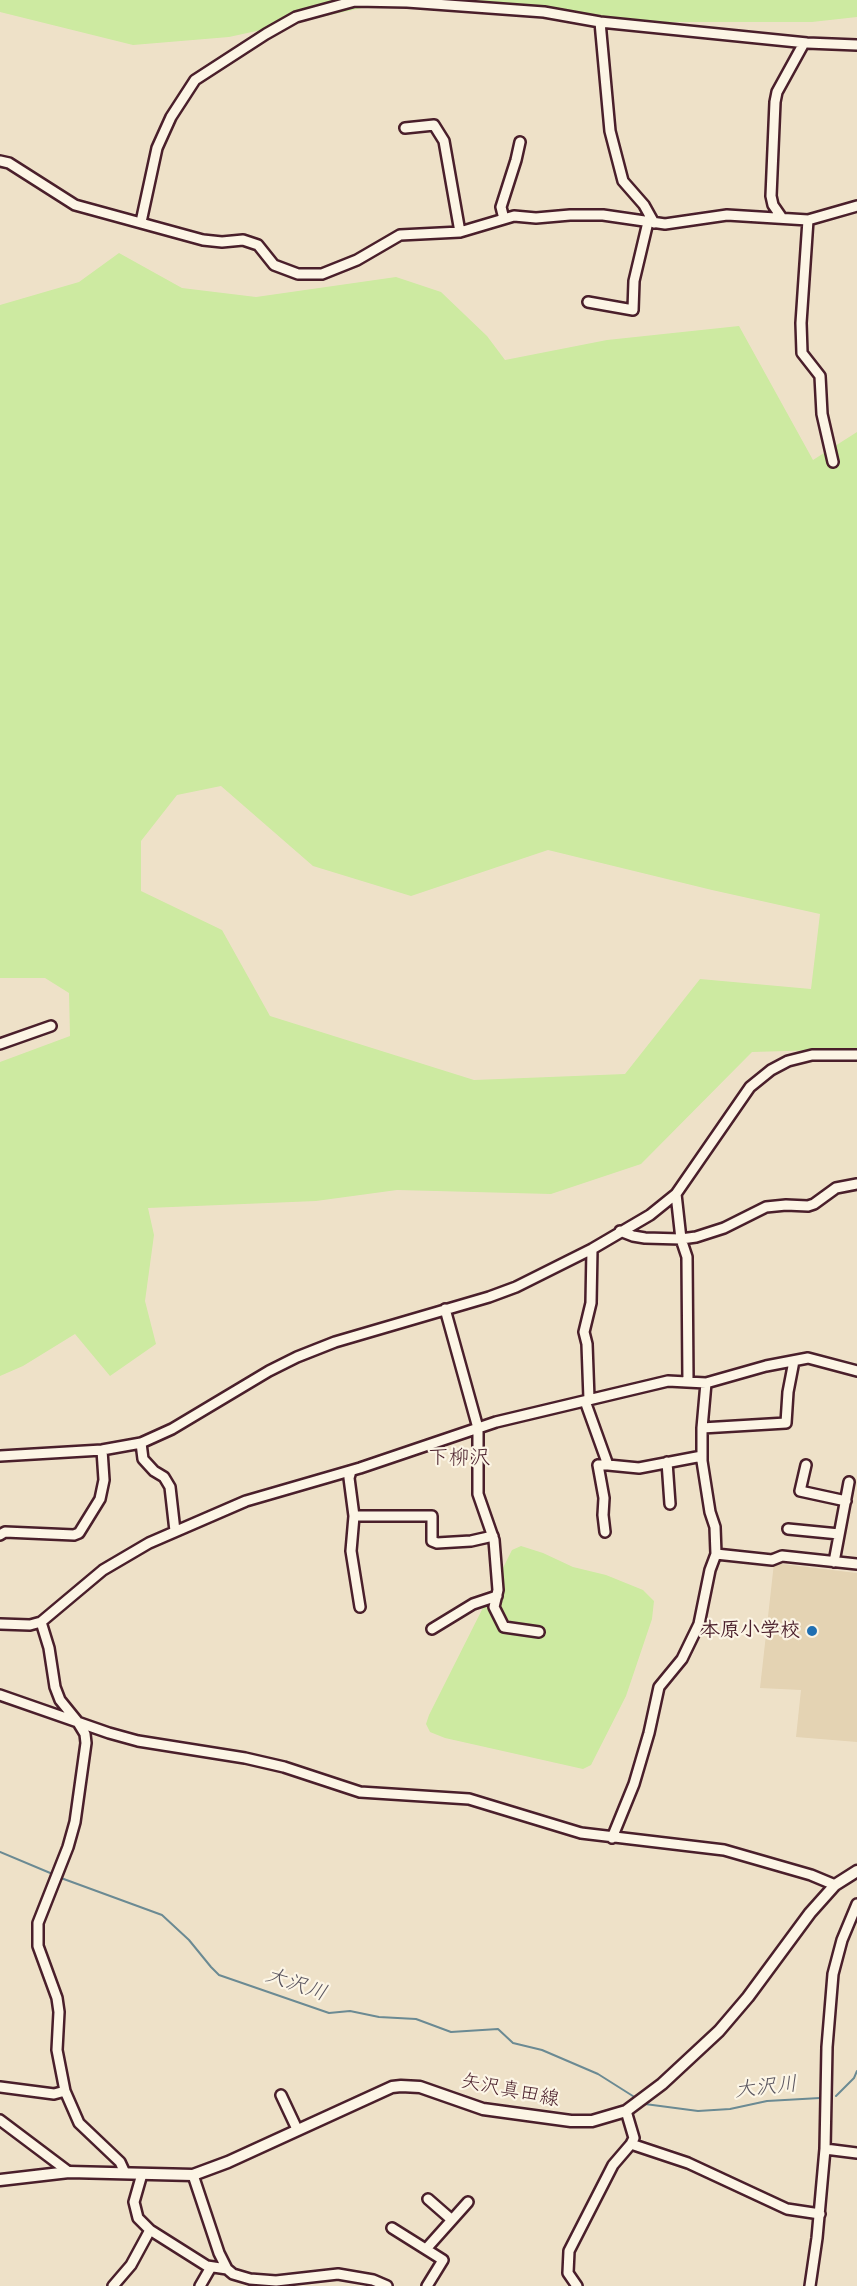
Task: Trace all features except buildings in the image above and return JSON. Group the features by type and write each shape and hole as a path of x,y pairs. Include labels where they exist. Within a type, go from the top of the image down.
{"main road":[{"name":"矢沢真田線","path":"0,2180 69,2172 193,2175 228,2162 392,2087 409,2085 483,2109 571,2121 592,2121 626,2111 662,2084 719,2031 748,1997 810,1913 835,1885 857,1871"}],"street":[{"path":"141,222 157,148 171,117 195,80 296,17 355,1 407,2 544,12 600,22 804,43 857,45"},
{"path":"588,302 633,310 634,281 651,222 644,205 623,181 620,171 610,131 600,22"},
{"path":"782,218 773,205 771,196 777,92 804,43"},
{"path":"405,128 434,125 444,141 460,232"},
{"path":"504,219 501,207 520,142"},
{"path":"0,161 9,162 75,205 203,240 222,242 243,240 258,245 274,265 298,273 322,274 357,260 400,235 460,232 514,216 536,218 570,214 603,215 664,224 727,215 808,220 857,206"},
{"path":"808,220 801,323 802,353 820,376 822,414 833,462"},
{"path":"0,1044 51,1026"},
{"path":"0,1456 102,1450 141,1443 172,1429 269,1371 297,1357 335,1342 489,1298 516,1287 592,1249 650,1215 676,1194 750,1087 771,1070 788,1061 812,1055 857,1055"},
{"path":"620,1231 633,1236 681,1239 724,1228 766,1207 808,1206 836,1188 857,1184"},
{"path":"676,1194 681,1239 687,1257 688,1383"},
{"path":"592,1249 591,1303 584,1332 587,1344 587,1400 608,1465"},
{"path":"445,1310 478,1428 478,1494 493,1536 498,1590 494,1607 504,1628 539,1632"},
{"path":"0,1624 30,1625 41,1622 103,1570 149,1543 246,1501 351,1470 478,1428 668,1381 706,1383 766,1366 808,1358 857,1371"},
{"path":"702,1428 786,1423 788,1392 794,1361"},
{"path":"612,1838 650,1733 659,1687 682,1659 699,1624 710,1570 716,1554 715,1527 710,1512 702,1456 706,1383"},
{"path":"141,1443 143,1459 154,1471 164,1477 170,1487 176,1531"},
{"path":"0,1535 5,1532 63,1535 79,1533 100,1499 104,1480 102,1450"},
{"path":"605,1532 604,1498 598,1465 639,1468 702,1456"},
{"path":"667,1462 670,1504"},
{"path":"806,1465 800,1491 846,1501"},
{"path":"351,1470 349,1478 354,1516 351,1551 360,1607"},
{"path":"834,1562 849,1482"},
{"path":"354,1516 432,1516 432,1541 437,1543 471,1541 493,1536"},
{"path":"788,1529 839,1534"},
{"path":"716,1554 772,1560 783,1556 857,1564"},
{"path":"432,1629 473,1604 497,1596"},
{"path":"41,1622 49,1648 55,1687 60,1700 77,1721 86,1743 75,1822 36,1933 38,1946 57,1998 59,2012 57,2050 65,2091 79,2123 120,2162 125,2173"},
{"path":"0,1695 138,1741 246,1758 284,1767 360,1792 469,1799 580,1833 724,1850 811,1875 835,1885"},
{"path":"810,2286 820,2214 825,2149 826,2047 833,1974 842,1940 856,1909"},
{"path":"0,2087 54,2094 65,2091"},
{"path":"281,2095 297,2129"},
{"path":"577,2286 568,2273 569,2251 613,2165 631,2144 634,2133 626,2111"},
{"path":"0,2120 69,2172"},
{"path":"631,2144 688,2163 787,2209 820,2214"},
{"path":"825,2149 857,2153"},
{"path":"142,2175 134,2202 138,2218 150,2230 207,2266 226,2269 236,2276 250,2279 276,2281 338,2274 373,2280 387,2286"},
{"path":"193,2175 226,2269"},
{"path":"428,2199 452,2220"},
{"path":"426,2249 468,2202"},
{"path":"392,2228 443,2260 427,2286"},
{"path":"113,2286 130,2265 150,2230"},
{"path":"200,2286 211,2267"},
{"path":"231,2286 236,2276"}],"shaded area":[{"name":"本原小学校","path":"774,1563 857,1573 857,1742 796,1737 801,1690 760,1688"}],"green space":[{"path":"0,0 857,0 857,17 812,22 600,22 394,1 229,37 133,45 0,12"},
{"path":"119,253 182,288 256,297 396,277 441,292 487,336 505,360 607,340 739,326 813,460 857,432 857,1049 752,1052 641,1164 551,1194 397,1190 316,1201 148,1208 154,1235 145,1301 156,1344 110,1376 75,1334 23,1366 0,1376 0,1062 70,1036 69,993 45,978 0,978 0,305 79,282","holes":["221,786 313,866 411,896 548,850 820,914 811,989 700,979 625,1074 474,1080 270,1016 222,930 141,891 141,841 177,795"]},
{"path":"521,1546 573,1567 606,1575 643,1590 654,1601 652,1619 626,1696 591,1765 583,1769 445,1738 430,1732 426,1724 512,1550"}],"waterway":[{"name":"大沢川","path":"0,1852 55,1875"},
{"name":"大沢川","path":"61,1878 162,1915 189,1940 219,1975 329,2013 350,2011 379,2017 416,2019 451,2032 498,2029 513,2043 542,2050 598,2074 636,2098"},
{"name":"大沢川","path":"836,2096 854,2078 857,2071"},
{"name":"大沢川","path":"645,2104 698,2111 730,2109 767,2101 820,2098"}],"place":[{"name":"本原小学校","path":"812,1631"}],"district":[{"name":"下柳沢","path":"459,1459"}]}
